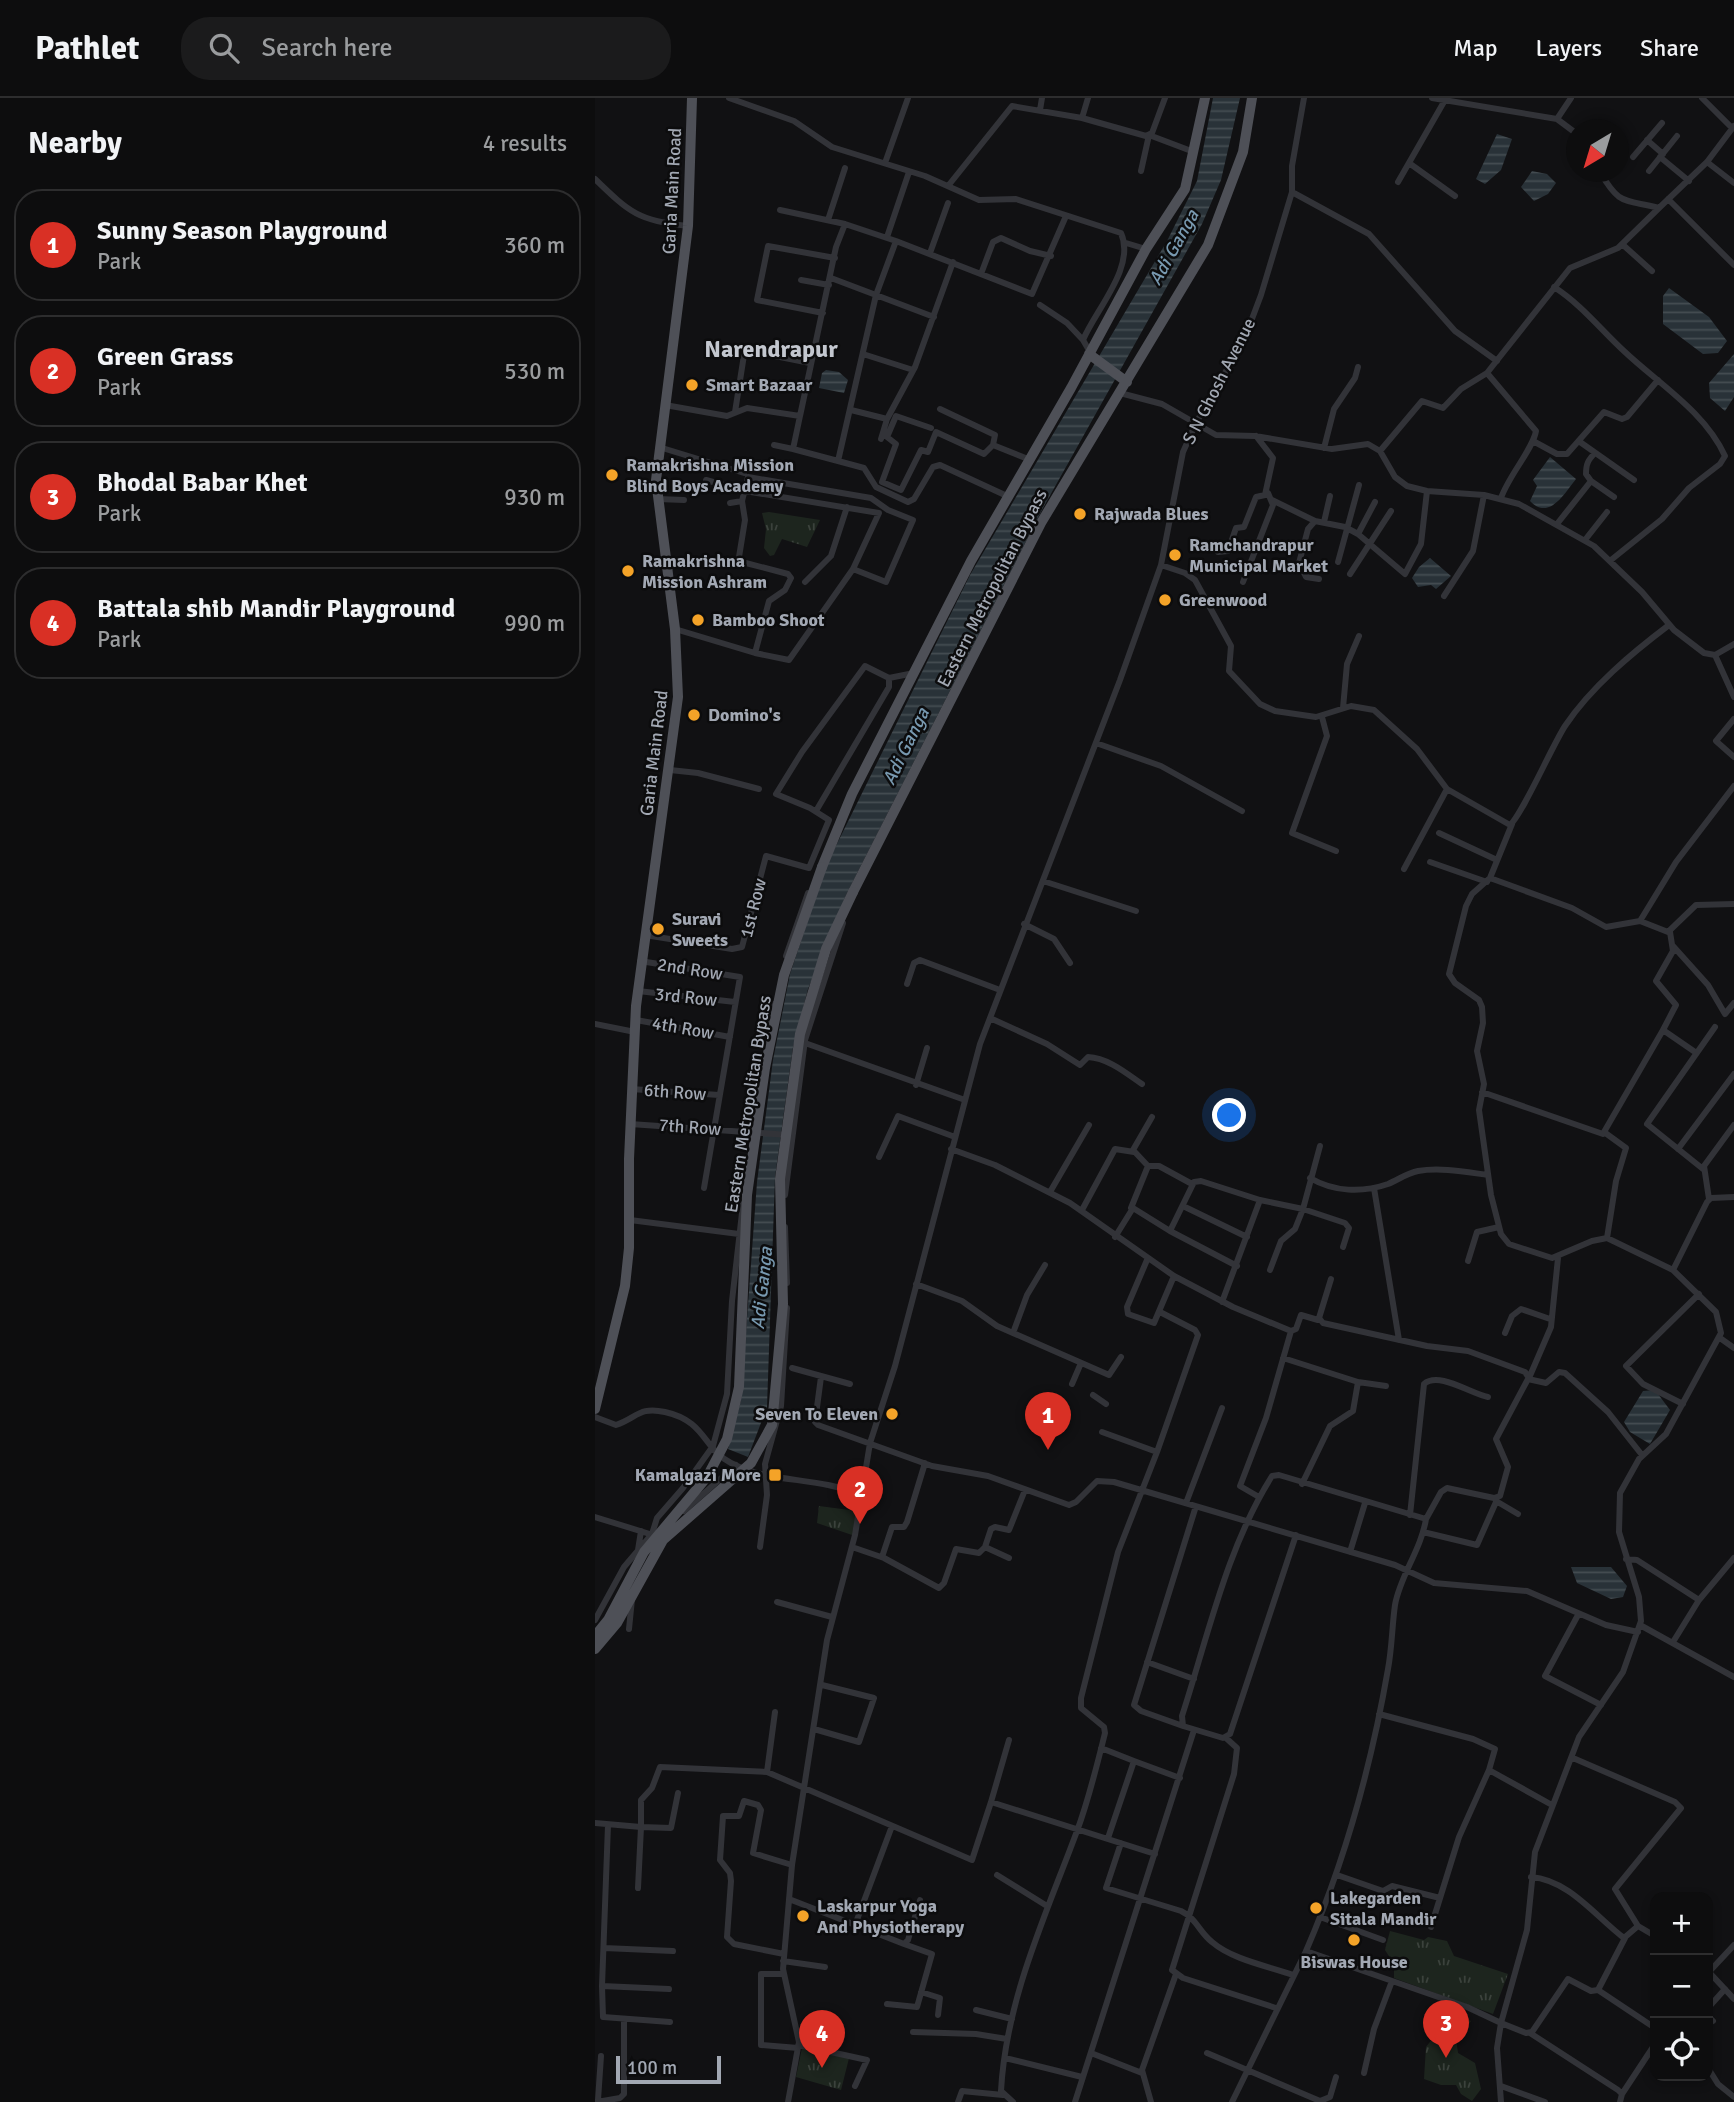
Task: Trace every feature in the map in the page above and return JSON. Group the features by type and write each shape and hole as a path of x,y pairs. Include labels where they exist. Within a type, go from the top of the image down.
{"main road":[{"name":"Garia Main Road","path":"595,1409 625,1286 630,1220 631,1089 640,961 670,770 678,698 675,629 656,499 659,447 688,226 692,98"},
{"name":"Eastern Metropolitan Bypass","path":"595,1636 608,1620 644,1552 708,1477 727,1439 739,1387 747,1195 765,1068 784,975 822,867 852,794 1007,496 1146,250 1185,189 1205,98"},
{"name":"Eastern Metropolitan Bypass","path":"595,1648 617,1623 663,1540 751,1463 772,1425 777,1398 783,1304 780,1179 806,1010 826,949 1041,523 1127,382 1216,225 1243,152 1252,98"},
{"path":"1090,353 1127,382"}],"street":[{"path":"729,98 794,121 832,147 885,163 979,200 1016,199 1121,233 1126,243 1122,263 1083,340"},
{"path":"885,163 908,98"},
{"path":"1040,110 1042,98"},
{"path":"1082,118 1088,98"},
{"path":"1141,171 1149,135 1165,98"},
{"name":"S N Ghosh Avenue","path":"799,2047 784,1974 792,1866 802,1787 832,1617 852,1547 870,1443 895,1366 951,1149 999,990 1043,881 1161,565 1180,463 1196,423 1244,340 1293,192 1292,166 1304,98"},
{"path":"1432,98 1557,119 1566,126"},
{"path":"1557,119 1571,98"},
{"path":"1380,451 1422,401 1443,408 1461,389 1487,373 1570,268 1607,254 1622,244 1707,162 1733,127 1702,98"},
{"path":"1398,182 1445,100"},
{"path":"948,187 1007,109 1019,106 1149,135 1194,152"},
{"path":"1633,157 1662,123"},
{"path":"1649,171 1678,136"},
{"path":"1647,140 1689,181"},
{"path":"1707,162 1734,183"},
{"path":"1409,163 1455,196"},
{"path":"828,220 845,168"},
{"path":"887,237 909,172"},
{"path":"595,179 625,209 640,217 688,226"},
{"path":"1605,182 1618,197 1627,202 1659,208"},
{"path":"1293,192 1369,233 1455,331 1497,361"},
{"path":"1668,199 1734,265"},
{"path":"930,253 948,203"},
{"path":"780,210 845,224 896,240 1032,294 1051,256 1066,216"},
{"path":"793,449 810,363 845,224"},
{"path":"981,274 996,239 1007,239 1030,251 1051,256"},
{"path":"838,461 876,295 896,240"},
{"path":"1126,243 1146,250"},
{"path":"1622,244 1652,271"},
{"path":"823,313 757,300 768,246 835,258"},
{"path":"881,439 887,419 913,370 953,262"},
{"path":"801,279 830,282 876,295 934,317"},
{"path":"1554,287 1576,301 1625,352 1696,414 1725,456 1720,464 1689,488 1662,519 1611,560"},
{"path":"1040,305 1067,323 1083,340 1090,353"},
{"path":"735,412 744,355 749,351 810,363"},
{"path":"863,354 913,370"},
{"path":"1324,448 1334,408 1355,377 1358,366"},
{"path":"1487,373 1536,431 1533,442 1512,471 1501,498"},
{"path":"1533,442 1557,454 1567,454 1604,412 1622,419 1627,417 1658,380"},
{"path":"1120,393 1162,404 1216,435 1255,436 1324,448 1368,444 1380,451 1399,481 1427,491 1501,498 1585,540 1611,560 1669,625 1704,653 1715,656 1734,644"},
{"path":"665,405 727,416 758,408 800,416"},
{"path":"851,410 887,419"},
{"path":"931,428 896,416 887,437 896,444 882,482 902,489 921,450 928,452 936,432 985,454 993,445 995,435 940,410"},
{"path":"1243,582 1273,505 1268,493 1273,458 1255,436"},
{"path":"1580,442 1634,480"},
{"path":"773,445 864,468 876,487 908,502 913,499 933,467 940,465 1007,496"},
{"path":"993,445 1028,459"},
{"path":"659,447 744,473"},
{"path":"1595,453 1588,460 1586,468 1591,481 1614,497"},
{"path":"755,653 769,601 785,590 791,579 788,574 742,562 739,557 745,520 742,501 748,477 871,498 888,510 912,520 886,582 853,569"},
{"path":"675,629 755,653 789,660 853,569 879,513 745,491 706,480"},
{"path":"1557,524 1591,481"},
{"path":"1338,562 1345,527 1359,485"},
{"path":"1272,500 1315,521 1345,527 1358,534 1405,574 1422,544 1427,491"},
{"path":"1218,552 1228,551 1235,529 1245,526 1256,497 1268,493"},
{"path":"1444,596 1473,551 1484,495"},
{"path":"1324,523 1330,496"},
{"path":"656,499 684,500"},
{"path":"730,503 742,501"},
{"path":"1358,534 1375,502"},
{"path":"805,582 831,556 847,508"},
{"path":"1350,574 1391,511"},
{"path":"1585,540 1607,512"},
{"path":"1315,521 1308,529 1299,563 1305,577 1319,579"},
{"path":"1161,565 1185,573 1195,580 1231,646 1229,671 1260,704 1275,711 1322,717 1343,708 1363,707 1381,715 1417,749 1447,789 1512,824"},
{"path":"1501,2102 1496,2048 1526,1938 1535,1852 1582,1730 1623,1672 1639,1628 1640,1602 1619,1532 1619,1499 1625,1480 1642,1455 1666,1434 1720,1338 1718,1317 1699,1294 1673,1270 1607,1238 1592,1241 1557,1258 1535,1254 1509,1244 1499,1227 1479,1110 1482,1092 1477,1051 1483,1023 1482,1007 1479,1000 1455,983 1449,974 1466,906 1472,894 1488,880 1512,824 1548,754 1579,708 1627,659 1669,625"},
{"path":"1343,708 1347,664 1359,636"},
{"path":"1715,656 1734,697"},
{"path":"889,678 889,687 816,811 776,794 865,667 889,678 914,673"},
{"path":"1322,717 1327,736 1292,833 1336,851"},
{"path":"1734,719 1716,739 1718,744 1734,757"},
{"path":"1095,743 1161,766 1242,811"},
{"path":"670,770 698,773 759,789"},
{"path":"1640,921 1689,843 1734,786"},
{"path":"1404,869 1447,789"},
{"name":"1st Row","path":"645,935 732,948 742,947 767,855 809,868 829,823 816,811"},
{"path":"1439,834 1497,860"},
{"path":"595,1620 624,1567 652,1534 657,1518 683,1488 713,1446 727,1394 739,1234 779,980 818,864 827,855"},
{"path":"1430,862 1552,900 1606,927 1640,921 1669,932"},
{"path":"1043,881 1136,911"},
{"path":"759,1547 767,1495 764,1474 783,1390 788,1253 785,1191 805,1043 811,1013 853,892"},
{"path":"1669,932 1696,905 1734,904"},
{"path":"1024,924 1054,939 1070,963"},
{"path":"1669,932 1673,946 1710,988 1725,1014 1734,1003"},
{"path":"1604,1134 1676,1003 1656,981 1673,946"},
{"path":"907,984 914,963 921,960 999,990"},
{"name":"2nd Row","path":"640,961 740,977 735,1002"},
{"name":"3rd Row","path":"638,991 735,1002"},
{"path":"704,1188 735,1002"},
{"path":"990,1018 1047,1044 1081,1065 1088,1057 1093,1057 1119,1068 1142,1084"},
{"name":"4th Row","path":"636,1020 730,1037"},
{"path":"595,1024 635,1031"},
{"path":"1673,1270 1709,1199 1703,1168 1651,1130 1647,1122 1715,1027"},
{"path":"1663,1030 1695,1052"},
{"path":"805,1043 916,1085 965,1100"},
{"path":"916,1085 927,1048"},
{"path":"1678,1149 1734,1074"},
{"name":"6th Row","path":"631,1089 719,1095"},
{"path":"1482,1092 1604,1134 1626,1148 1615,1181 1607,1238"},
{"path":"879,1157 898,1116 955,1137"},
{"path":"1133,1152 1152,1117"},
{"name":"7th Row","path":"630,1124 713,1128 792,1136"},
{"path":"1050,1192 1089,1125"},
{"path":"1703,1168 1734,1125"},
{"path":"1270,1270 1282,1241 1294,1229 1303,1209 1320,1146"},
{"path":"951,1149 995,1165 1050,1192 1081,1210 1147,1260 1174,1276 1222,1302 1291,1331"},
{"path":"1081,1210 1115,1149 1133,1152 1148,1166 1159,1166 1192,1184 1201,1181 1347,1224 1349,1228 1343,1247"},
{"path":"1115,1237 1132,1208 1148,1166"},
{"path":"1310,1178 1345,1190 1374,1188 1415,1171 1488,1175"},
{"path":"1170,1231 1192,1184"},
{"path":"1374,1188 1399,1340"},
{"path":"1709,1199 1734,1197"},
{"path":"1222,1302 1260,1200"},
{"path":"1183,1206 1247,1237"},
{"path":"1132,1208 1237,1266"},
{"path":"630,1220 739,1234"},
{"path":"1468,1261 1477,1232 1499,1227"},
{"path":"1423,1532 1477,1545 1502,1493 1508,1469 1496,1444 1497,1436 1529,1378 1551,1327 1557,1258"},
{"path":"1147,1260 1126,1312 1151,1324 1160,1312 1174,1276"},
{"path":"1013,1333 1027,1295 1045,1265"},
{"path":"1318,1320 1332,1279"},
{"path":"916,1284 962,1301 990,1322 1109,1376 1121,1357"},
{"path":"1683,1404 1643,1384 1626,1366 1699,1294"},
{"path":"1505,1333 1512,1317 1521,1309 1550,1319"},
{"path":"1003,2095 1007,2039 1012,2019 1047,1906 1078,1829 1101,1748 1104,1727 1081,1708 1081,1698 1118,1552 1144,1489 1198,1335 1195,1330 1160,1312"},
{"path":"1259,1497 1240,1486 1266,1418 1291,1331 1296,1329 1301,1315 1399,1340 1468,1351 1525,1372 1529,1378 1546,1383 1559,1372 1565,1373 1608,1412 1642,1455"},
{"path":"1720,1338 1734,1348"},
{"path":"1283,1358 1358,1382 1386,1386"},
{"path":"1072,1384 1081,1363"},
{"path":"792,1367 850,1384"},
{"path":"821,1377 816,1424 925,1463 978,1474 1069,1505 1076,1502 1099,1479 1144,1489 1409,1571 1434,1583 1527,1591 1578,1615 1618,1629 1639,1628 1673,1642 1734,1677"},
{"path":"1410,1515 1424,1384 1431,1380 1442,1381 1488,1397"},
{"path":"1302,1484 1330,1426 1353,1411 1358,1382"},
{"path":"1093,1395 1106,1404"},
{"path":"1186,1503 1222,1408"},
{"path":"595,1417 616,1425 641,1411 672,1413 695,1425 713,1446 736,1465 764,1474 817,1482 860,1495"},
{"path":"1102,1432 1157,1452"},
{"path":"882,1557 892,1527 904,1527 907,1522 925,1463"},
{"path":"652,1534 663,1530 736,1465"},
{"path":"1183,1726 1181,1721 1194,1679 1247,1522 1274,1475 1426,1520"},
{"path":"1232,2102 1305,1951 1337,1875 1359,1805 1379,1714 1390,1660 1395,1603 1426,1520 1441,1492 1447,1488 1496,1502 1518,1514"},
{"path":"852,1547 882,1557 939,1588 944,1584 956,1549 979,1553 985,1547 991,1529 1009,1530 1025,1490"},
{"path":"1493,1516 1496,1502"},
{"path":"1350,1552 1365,1503"},
{"path":"1196,1506 1147,1662 1136,1709 1194,1730 1226,1738 1237,1748 1234,1774 1171,1965 1176,1974 1276,2008"},
{"path":"595,1517 669,1537"},
{"path":"629,1629 641,1531"},
{"path":"1226,1738 1246,1690 1296,1535"},
{"path":"985,1547 1009,1558"},
{"path":"1673,1642 1699,1600 1734,1558"},
{"path":"1626,1559 1637,1560 1699,1600"},
{"path":"777,1602 832,1617"},
{"path":"1578,1615 1545,1676 1601,1705"},
{"path":"1147,1662 1194,1679"},
{"path":"814,1729 859,1742 874,1698 822,1685"},
{"path":"767,1772 775,1712"},
{"path":"1379,1714 1489,1744 1495,1749 1489,1770 1462,1829 1431,1927"},
{"path":"1075,2102 1194,1730"},
{"path":"638,1888 641,1800 652,1788 661,1765 767,1772 972,1860 1009,1740"},
{"path":"1101,1748 1180,1778"},
{"path":"1573,1758 1675,1802 1681,1808 1615,1889 1638,1926 1650,1933"},
{"path":"1108,1838 1134,1761"},
{"path":"1489,1770 1552,1805"},
{"path":"595,1823 671,1828 678,1793"},
{"path":"792,1866 753,1853 761,1810 758,1805 744,1801 739,1816 723,1816 719,1860 730,1873 731,1881 727,1937 734,1944 825,1967"},
{"path":"991,1802 1155,1854"},
{"path":"608,1825 604,1944 599,1970 602,1986 598,2006 603,2017 670,2022"},
{"path":"855,1925 892,1826"},
{"path":"1121,1843 1106,1888 1189,1915 1211,1942 1223,1950 1293,1975"},
{"path":"997,1875 1047,1906"},
{"path":"1337,1875 1384,1891 1392,1886 1440,1898"},
{"path":"1531,1877 1545,1878 1563,1887 1625,1938"},
{"path":"789,1899 932,1954 917,2007 887,2004"},
{"path":"904,1944 908,1940 920,1900"},
{"path":"1320,1917 1383,1940"},
{"path":"1598,1990 1625,1938 1638,1926"},
{"path":"595,1939 604,1944 673,1951"},
{"path":"1713,1967 1734,1945"},
{"path":"1305,1951 1530,2033 1622,2094"},
{"path":"784,1974 761,1974 761,2045 799,2047 867,2060 855,2086"},
{"path":"1150,2102 1150,2091 1142,2073 1176,1974"},
{"path":"1713,1977 1734,1999"},
{"path":"1530,2033 1538,2026 1567,1980 1591,1991 1598,1990 1650,2025"},
{"path":"1364,2073 1374,2029 1392,1981"},
{"path":"602,1986 669,1989"},
{"path":"1713,2002 1725,1989"},
{"path":"921,1992 940,1998 938,2015"},
{"path":"976,2010 1012,2019"},
{"path":"601,2056 598,2101 619,2098 624,2094 624,2020"},
{"path":"913,2032 976,2034 1007,2039"},
{"path":"788,2102 799,2047"},
{"path":"1620,2102 1622,2094 1650,2052"},
{"path":"1091,2053 1142,2073"},
{"path":"1207,2053 1325,2101 1330,2097 1336,2077"},
{"path":"1005,2058 1083,2077"},
{"path":"1713,2076 1718,2084 1734,2097"},
{"path":"1501,2086 1545,2102"},
{"path":"958,2102 963,2091 1003,2095 1013,2102"}],"green space":[{"path":"762,513 820,520 807,547 782,539 774,555 770,556 764,548 766,529"},
{"path":"819,1506 857,1511 855,1536 817,1523"},
{"path":"1390,1931 1424,1940 1428,1937 1447,1941 1454,1956 1508,1974 1493,2014 1394,1978 1394,1964 1385,1950"},
{"path":"1446,2011 1471,2021 1456,2039 1458,2053 1475,2063 1481,2089 1472,2101 1461,2094 1456,2085 1441,2085 1424,2079 1426,2047 1436,2034"},
{"path":"802,2048 849,2058 841,2090 796,2077"}],"water":[{"name":"Adi Ganga","path":"1213,98 1240,98 1221,180 1202,224 1043,508 846,895 808,989 793,1047 775,1177 767,1407 748,1457 728,1449 741,1400 757,1182 773,1060 790,974 826,866 970,575 1167,241 1197,181"},
{"path":"1497,134 1512,139 1501,170 1485,184 1476,179"},
{"path":"1532,171 1547,174 1556,183 1548,194 1534,201 1521,187"},
{"path":"1669,288 1709,317 1727,341 1718,353 1703,354 1663,324 1663,296"},
{"path":"1734,354 1734,397 1725,411 1710,398 1709,383"},
{"path":"826,370 839,372 848,380 844,393 819,388 822,373"},
{"path":"1550,457 1576,479 1556,503 1544,508 1530,501 1537,486 1533,480"},
{"path":"1430,558 1451,576 1436,589 1431,585 1418,587 1412,578 1419,567"},
{"path":"1655,1390 1670,1410 1650,1444 1630,1432 1624,1422 1643,1391"},
{"path":"1571,1567 1611,1567 1627,1586 1623,1597 1611,1599 1577,1583"}],"place":[{"name":"Smart Bazaar","path":"692,385"},
{"name":"Ramakrishna Mission Blind Boys Academy","path":"612,475"},
{"name":"Rajwada Blues","path":"1080,514"},
{"name":"Ramchandrapur Municipal Market","path":"1175,555"},
{"name":"Ramakrishna Mission Ashram","path":"628,571"},
{"name":"Greenwood","path":"1165,600"},
{"name":"Bamboo Shoot","path":"698,620"},
{"name":"Domino's","path":"694,715"},
{"name":"Suravi Sweets","path":"658,929"},
{"name":"Seven To Eleven","path":"892,1414"},
{"name":"Sunny Season Playground","path":"1048,1450"},
{"name":"Kamalgazi More","path":"775,1475"},
{"name":"Green Grass","path":"860,1524"},
{"name":"Lakegarden Sitala Mandir","path":"1316,1908"},
{"name":"Laskarpur Yoga And Physiotherapy","path":"803,1916"},
{"name":"Biswas House","path":"1354,1940"},
{"name":"Bhodal Babar Khet","path":"1446,2058"},
{"name":"Battala shib Mandir Playground","path":"822,2068"}],"district":[{"name":"Narendrapur","path":"771,349"}]}
